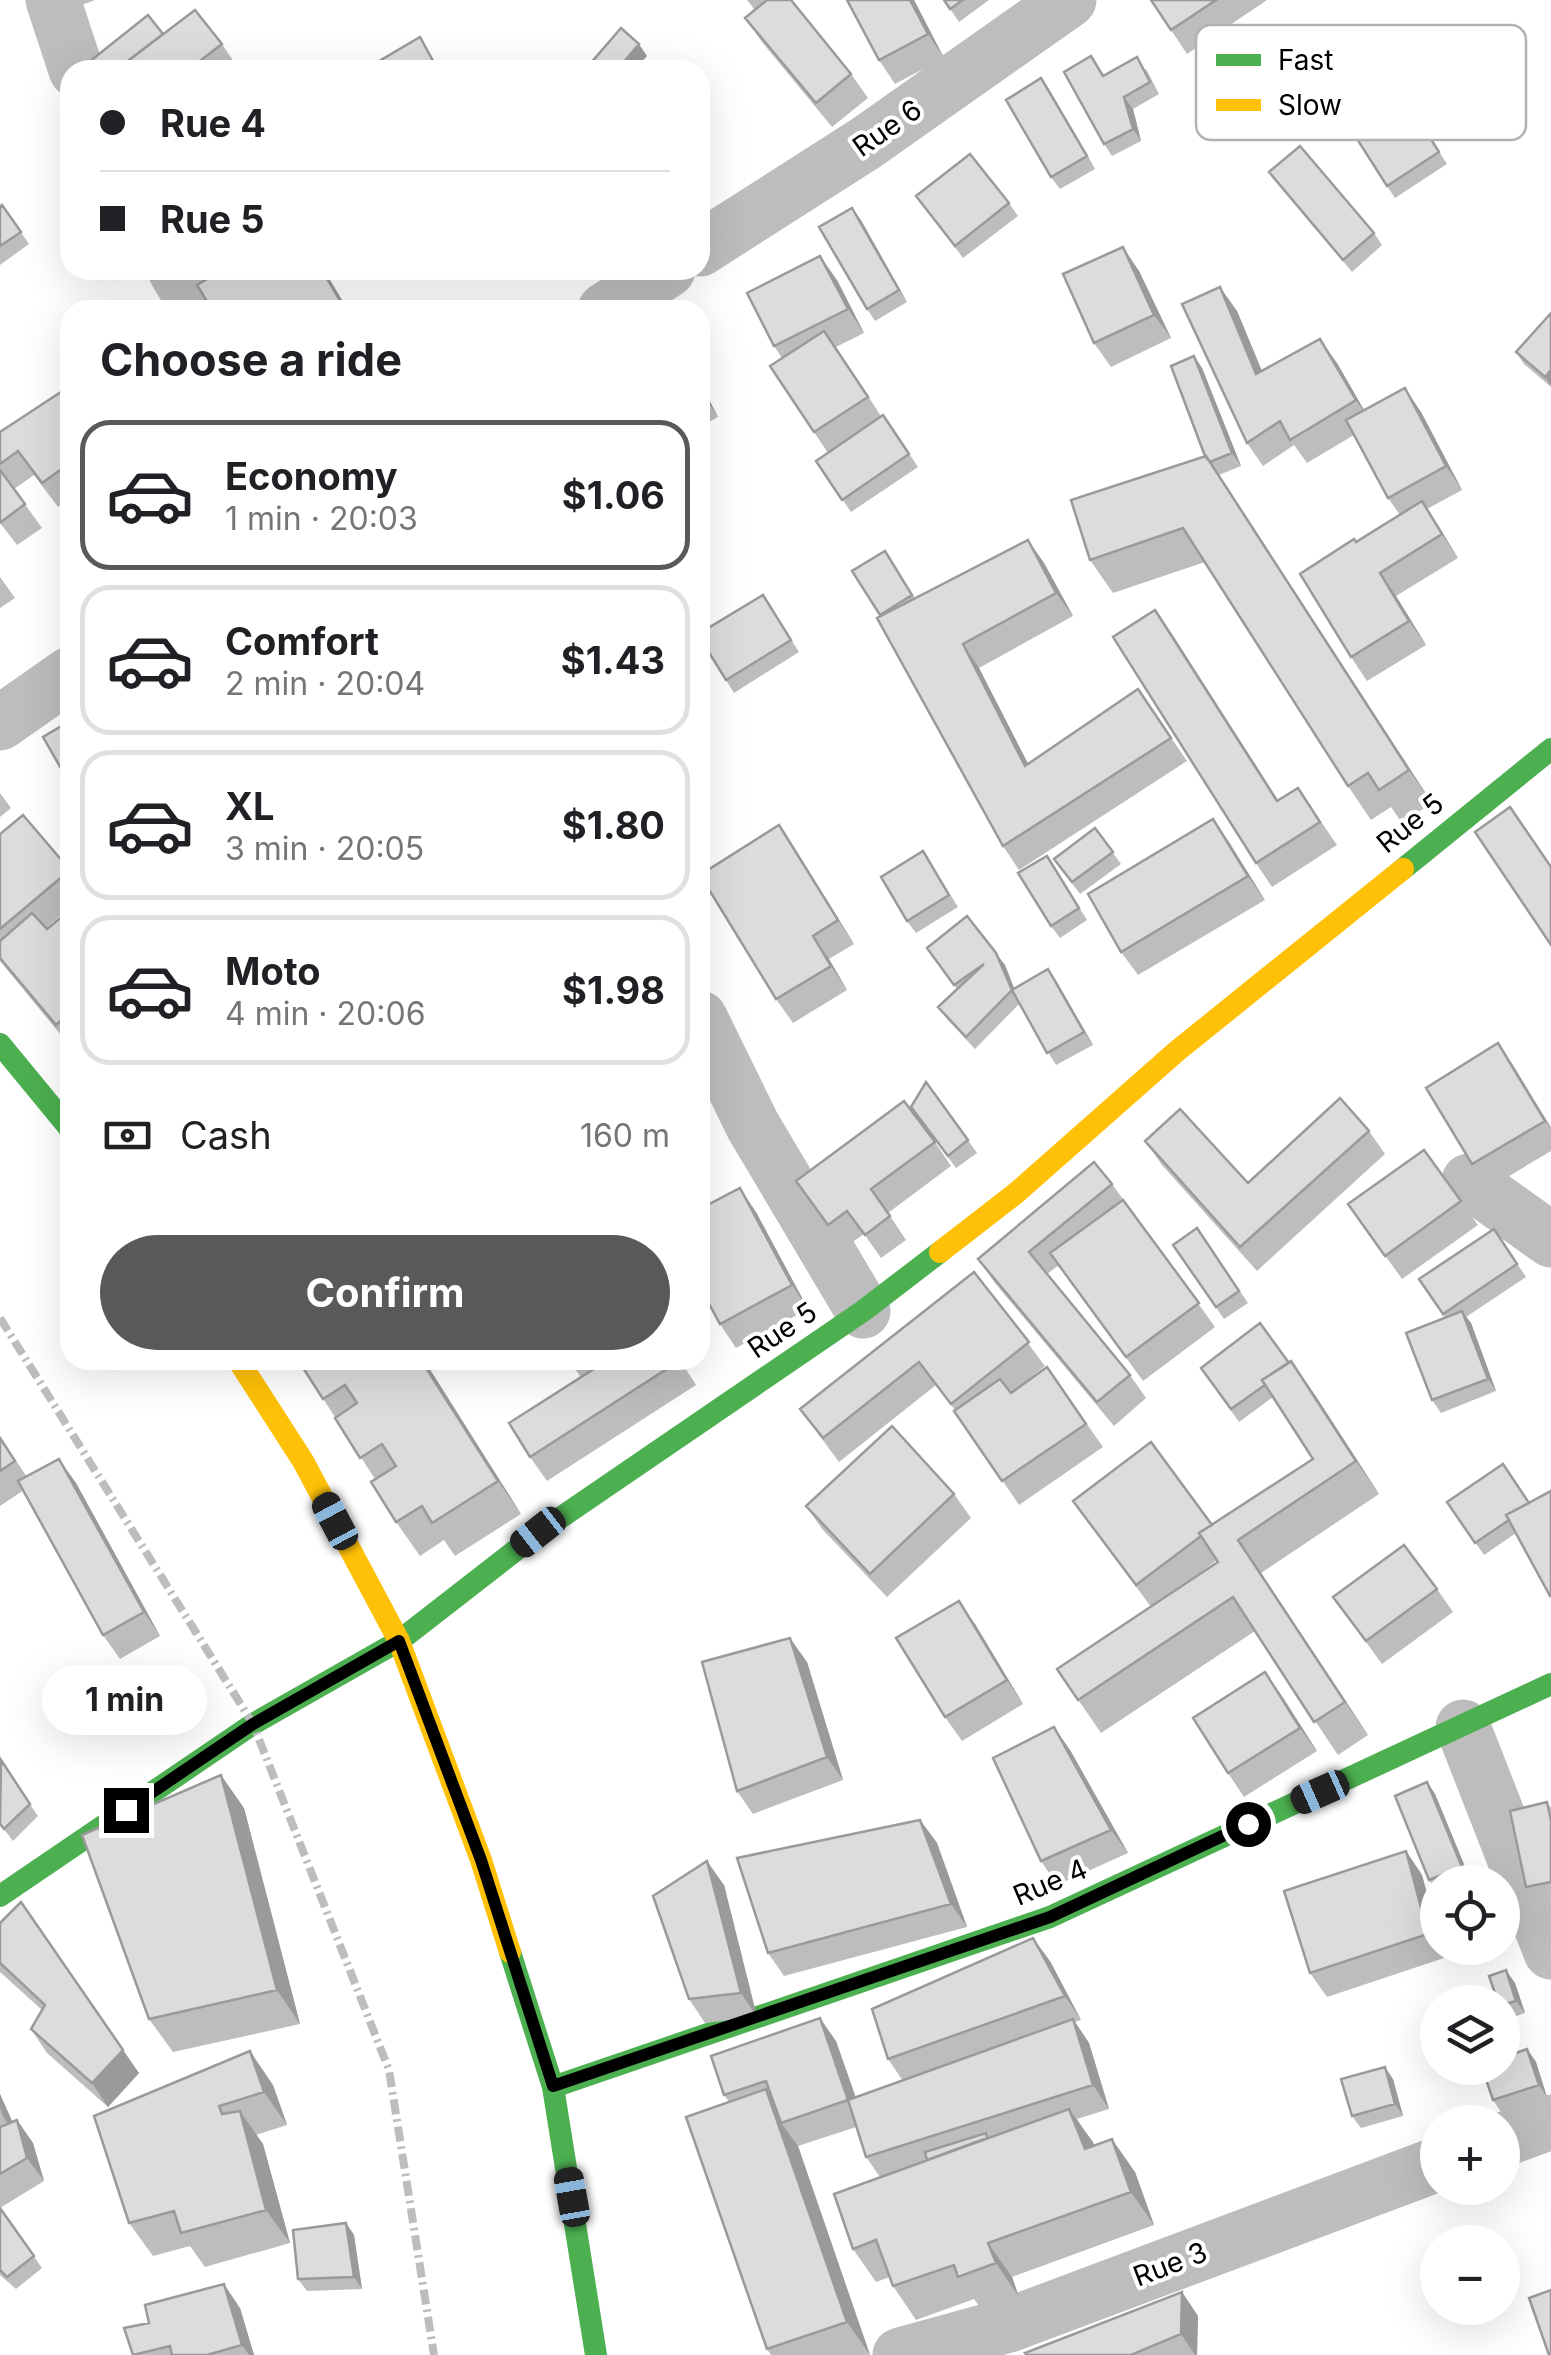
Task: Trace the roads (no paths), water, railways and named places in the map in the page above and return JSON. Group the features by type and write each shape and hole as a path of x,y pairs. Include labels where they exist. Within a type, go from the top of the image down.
{"street":[{"path":"53,0 73,60"},
{"name":"Rue 6","path":"710,244 866,143 1069,0"},
{"path":"621,300 652,280"},
{"path":"0,723 60,681"},
{"name":"Rue 5","path":"0,1896 253,1724 399,1641 538,1532 864,1312 1015,1194 1177,1051 1551,749"},
{"path":"710,1038 754,1126 864,1312"},
{"path":"0,1044 60,1117"},
{"path":"1469,1181 1551,1240"},
{"path":"244,1370 303,1460 399,1641 481,1860 553,2086 596,2355"},
{"name":"Rue 4","path":"553,2086 1050,1917 1551,1684"},
{"path":"1463,1728 1551,1952"},
{"path":"1520,2133 1551,2122"},
{"name":"Rue 3","path":"900,2355 1011,2340 1420,2171"}],"railway":[{"path":"0,1318 253,1724 389,2070 434,2355"}]}
